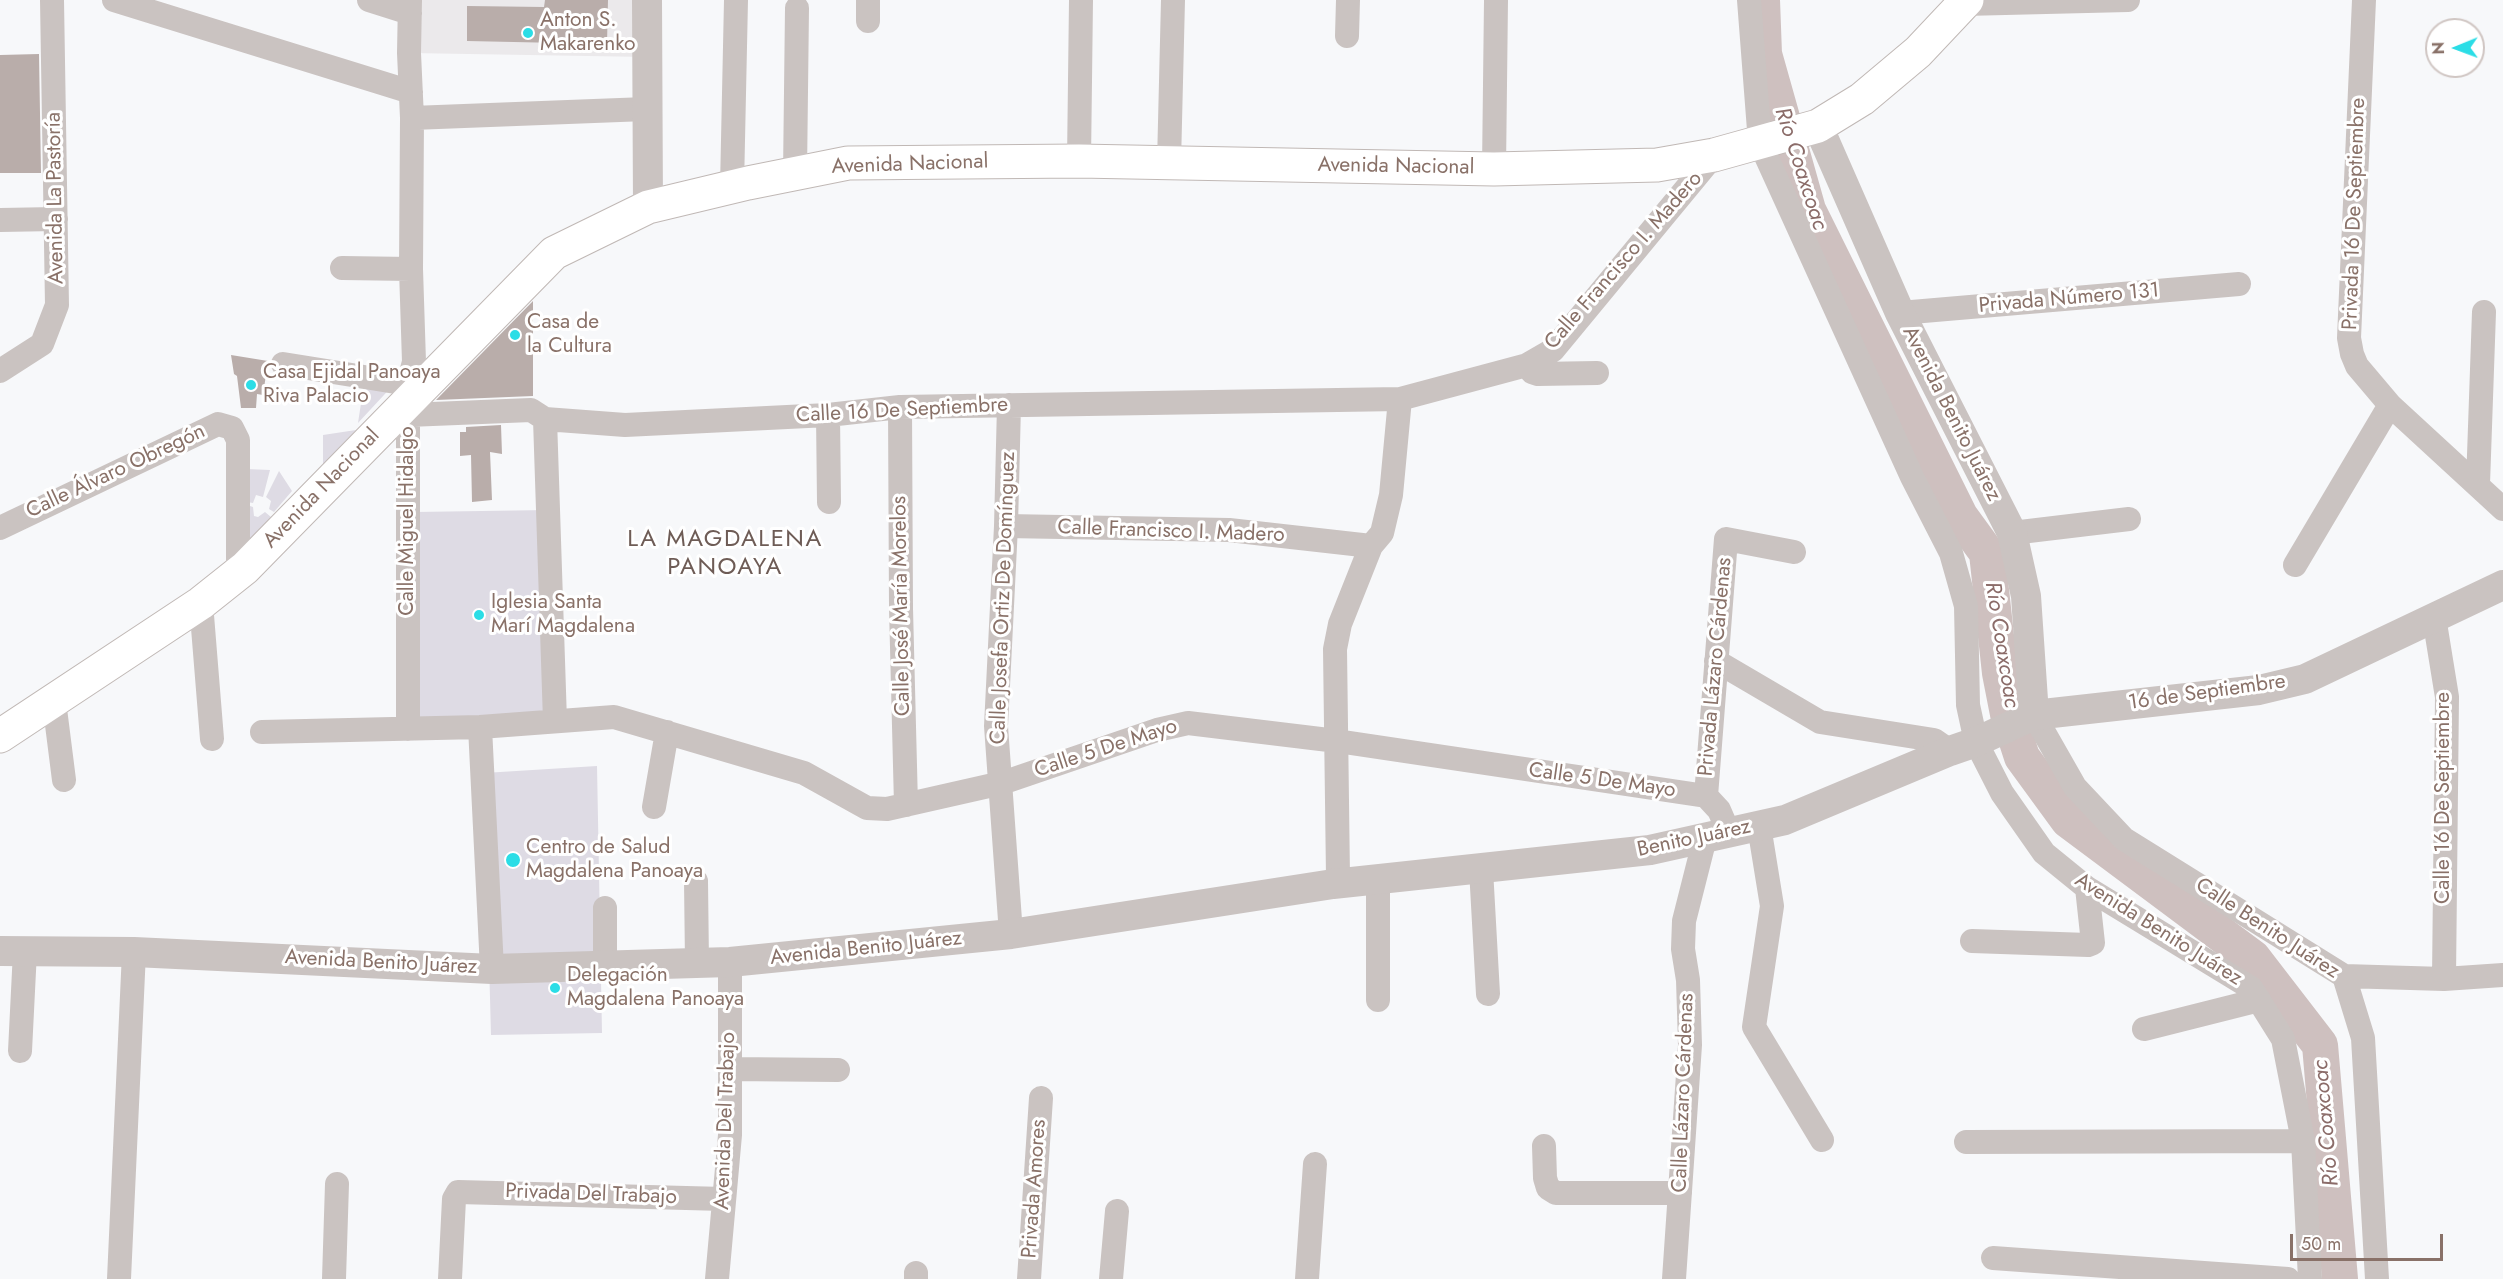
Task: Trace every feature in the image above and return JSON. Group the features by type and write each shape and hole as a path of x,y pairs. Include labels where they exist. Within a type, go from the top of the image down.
{"main road":[{"name":"Avenida Nacional","path":"0,736 201,603 238,572 554,253 648,207 848,163 1079,161 1494,169 1657,165 1714,155 1813,128 1862,99 1918,52 1965,2"}],"street":[{"name":"Avenida La Pastoría","path":"0,371 42,345 57,305 52,0"},
{"path":"114,0 411,92"},
{"path":"369,0 410,6"},
{"path":"647,0 648,207"},
{"path":"732,187 736,0"},
{"path":"1079,161 1081,0"},
{"path":"1169,163 1173,0"},
{"path":"1347,36 1348,0"},
{"path":"1494,169 1496,0"},
{"path":"1749,0 1767,141 1912,477 1951,553 1966,606 1968,705 1995,732"},
{"path":"1965,2 2128,0"},
{"name":"Privada 16 De Septiembre","path":"2364,0 2349,338 2352,354 2357,366 2390,405 2503,509"},
{"name":"Calle Miguel Hidalgo","path":"408,729 408,400 414,362 411,269 410,6"},
{"path":"795,174 797,8"},
{"path":"412,118 646,109"},
{"name":"Avenida Benito Juárez","path":"1813,128 1900,313 2012,533 2026,596 1995,732 2002,794 2044,853 2087,888 2251,988 2259,1000 2283,1039 2303,1141 2310,1279"},
{"name":"Calle Francisco I. Madero","path":"1400,399 1527,365 1553,350 1714,155"},
{"path":"0,220 56,219"},
{"path":"342,268 411,269"},
{"name":"Privada Número 131","path":"1900,313 2239,284"},
{"path":"2478,484 2484,312"},
{"name":"Calle 16 De Septiembre","path":"283,364 408,400 531,410 545,419 624,425 828,415 900,407 1400,399"},
{"path":"1527,365 1532,372 1538,374 1597,373"},
{"path":"1333,884 1338,877 1335,649 1340,624 1371,546 1382,533 1391,495 1400,399"},
{"name":"Calle Josefa Ortiz De Domínguez","path":"1009,405 1006,526 996,726 1002,783 1011,934"},
{"path":"2295,564 2390,405"},
{"name":"Calle José María Morelos","path":"900,407 901,608 906,805"},
{"path":"828,415 829,502"},
{"path":"545,419 555,721"},
{"name":"Calle Álvaro Obregón","path":"0,528 218,424 232,428 238,440 238,572"},
{"path":"2012,533 2129,519"},
{"name":"Calle Francisco I. Madero","path":"1006,526 1229,530 1371,546"},
{"name":"Privada Lázaro Cárdenas","path":"1706,796 1726,539 1794,552"},
{"name":"16 de Septiembre","path":"1995,732 2259,690 2305,679 2503,585"},
{"path":"201,603 212,739"},
{"name":"Calle 16 De Septiembre","path":"2434,617 2447,697 2444,979"},
{"path":"1716,661 1820,722 1934,740 1995,732"},
{"path":"54,702 64,780"},
{"name":"Calle 5 De Mayo","path":"480,727 614,717 804,773 867,808 887,809 1002,783 1157,730 1188,723 1337,741 1706,796 1719,810 1717,835"},
{"path":"262,732 480,727 492,969"},
{"path":"654,807 667,732"},
{"name":"Benito Juárez","path":"1333,884 1650,850 1759,826 1785,820 1995,732"},
{"name":"Calle Benito Juárez","path":"1995,732 2076,787 2124,839 2344,976 2363,1038 2377,1279"},
{"path":"1759,826 1772,906 1754,1027 1822,1140"},
{"name":"Calle Lázaro Cárdenas","path":"1674,1279 1690,1046 1683,921 1717,835"},
{"path":"1481,869 1488,994"},
{"path":"1378,879 1378,1000"},
{"path":"696,881 697,963"},
{"name":"Avenida Benito Juárez","path":"13,951 134,952 492,969 730,962 1011,934 1333,884"},
{"path":"1972,941 2088,945 2093,943 2087,888"},
{"path":"605,908 605,966"},
{"path":"13,951 20,1051"},
{"path":"119,1279 134,952"},
{"name":"Avenida Del Trabajo","path":"717,1279 730,1134 730,962"},
{"path":"2344,976 2444,979 2503,975"},
{"path":"2144,1029 2259,1000"},
{"path":"730,1069 838,1070"},
{"name":"Privada Amores","path":"1029,1279 1041,1098"},
{"path":"1966,1142 2303,1141"},
{"path":"1544,1146 1545,1179 1548,1188 1556,1193 1680,1193"},
{"path":"1307,1279 1315,1164"},
{"path":"334,1279 337,1184"},
{"name":"Privada Del Trabajo","path":"450,1279 454,1199 458,1192 724,1199"},
{"path":"1112,1279 1117,1211"},
{"path":"1993,1258 2288,1279"}],"shaded area":[{"name":"Anton S. Makarenko","path":"369,0 647,0 647,57 409,53 410,13"},
{"path":"365,377 396,382 358,423"},
{"path":"356,430 339,449 323,466 323,435"},
{"path":"246,469 270,470 263,497 256,495 253,503 247,502"},
{"path":"279,471 292,491 274,512 269,509 271,501 266,497"},
{"path":"247,505 253,507 254,516 258,517 265,512 271,517 252,539 249,538"},
{"name":"Iglesia Santa Marí Magdalena","path":"548,510 551,719 415,724 415,512"},
{"path":"597,766 602,1033 491,1035 484,773"}],"building":[{"path":"545,0 608,0 607,44 467,41 467,6 544,7"},
{"path":"39,54 41,173 0,173 0,55"},
{"name":"Casa de la Cultura","path":"533,301 533,396 436,400"},
{"name":"Casa Ejidal Panoaya Riva Palacio","path":"231,355 268,361 263,395 257,394 256,408 241,408 237,376 234,374"},
{"path":"501,425 502,454 490,452 492,500 472,502 471,455 460,456 460,432 466,432 466,427"}],"waterway":[{"name":"Río Coaxcoac","path":"1762,0 1764,54 1808,210 1960,516 1987,553 2000,673 2008,714 2022,757 2068,820 2253,958 2320,1045 2340,1279"}],"place":[{"name":"Anton S. Makarenko","path":"528,33"},
{"name":"Casa de la Cultura","path":"515,335"},
{"name":"Casa Ejidal Panoaya Riva Palacio","path":"251,385"},
{"name":"Iglesia Santa Marí Magdalena","path":"479,615"},
{"name":"Centro de Salud Magdalena Panoaya","path":"513,860"},
{"name":"Delegación Magdalena Panoaya","path":"555,988"}],"district":[{"name":"LA MAGDALENA PANOAYA","path":"725,554"}]}
